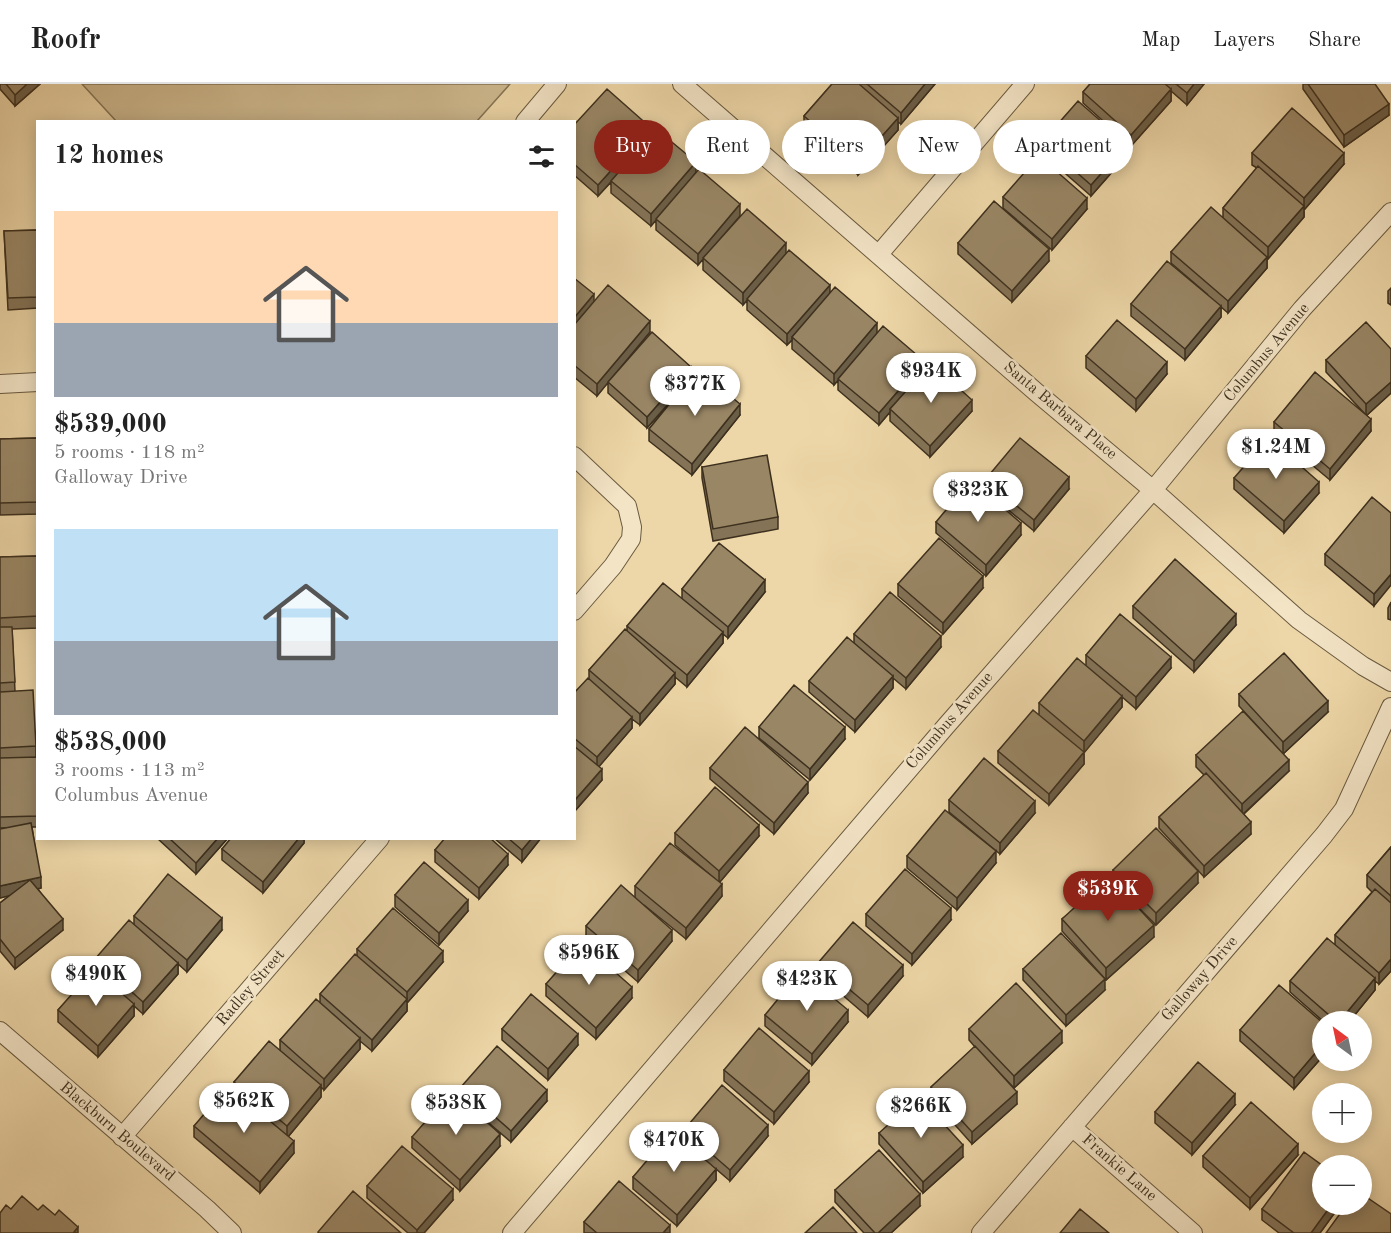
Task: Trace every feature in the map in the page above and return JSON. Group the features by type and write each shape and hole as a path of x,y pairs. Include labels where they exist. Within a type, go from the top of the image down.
{"street":[{"path":"527,120 557,84"},
{"name":"Santa Barbara Place","path":"682,84 1036,392 1153,490 1299,620 1363,666 1391,682"},
{"path":"879,254 1025,84"},
{"name":"Columbus Avenue","path":"512,1233 946,726 1153,490 1302,309 1391,212"},
{"path":"0,384 36,381"},
{"path":"576,458 627,506 632,539 613,566 576,609"},
{"name":"Galloway Drive","path":"981,1233 1324,835 1344,809 1391,707"},
{"name":"Radley Street","path":"122,1137 378,840"},
{"name":"Blackburn Boulevard","path":"0,1031 232,1233"},
{"name":"Frankie Lane","path":"1072,1127 1193,1233"}],"shaded area":[{"path":"82,84 510,84 478,120 115,120"}],"building":[{"path":"6,84 27,84 15,95"},
{"path":"832,84 859,84 898,118 885,133 885,120 809,120 804,116"},
{"path":"867,84 925,84 901,113"},
{"path":"1090,84 1165,84 1171,89 1133,133 1133,120 1114,120 1083,92"},
{"path":"1176,84 1194,84 1187,93"},
{"path":"1308,84 1375,84 1389,104 1344,135"},
{"path":"607,89 642,120 594,120 594,174 608,174 598,185 576,166 576,123"},
{"path":"1078,101 1100,120 1061,120"},
{"path":"1292,108 1344,153 1304,198 1252,153"},
{"path":"673,143 685,153 686,174 651,214 611,181 617,174 673,174"},
{"path":"1258,166 1304,206 1268,247 1223,208"},
{"path":"695,174 705,174 740,204 698,254 656,219"},
{"path":"1023,174 1060,174 1087,198 1052,239 1003,197"},
{"path":"1078,174 1101,174 1091,185"},
{"path":"994,201 1049,249 1012,291 958,243"},
{"path":"1211,207 1267,257 1228,301 1171,252"},
{"path":"747,209 786,243 743,293 703,258"},
{"path":"36,230 36,297 8,298 4,231"},
{"path":"789,250 830,285 787,334 747,299"},
{"path":"1167,261 1221,306 1185,349 1131,304"},
{"path":"576,280 594,294 576,316"},
{"path":"608,285 650,321 597,384 576,367 576,323"},
{"path":"835,287 877,323 834,374 792,337"},
{"path":"1117,320 1167,362 1136,399 1086,356"},
{"path":"1366,322 1391,349 1391,382 1366,404 1326,360"},
{"path":"883,326 924,361 879,413 838,379"},
{"path":"652,332 691,367 647,417 608,382"},
{"path":"931,363 972,400 930,446 890,409"},
{"path":"698,369 740,404 692,464 649,429"},
{"path":"1315,372 1371,419 1330,469 1274,422"},
{"path":"36,438 36,502 0,503 0,439"},
{"path":"1020,438 1069,477 1034,520 985,480"},
{"path":"1269,438 1319,482 1284,521 1234,478"},
{"path":"767,455 778,517 713,529 702,467"},
{"path":"971,480 1021,523 986,565 936,522"},
{"path":"1372,497 1391,513 1391,574 1374,594 1325,554"},
{"path":"939,538 983,576 943,623 898,584"},
{"path":"719,543 765,580 728,627 682,589"},
{"path":"36,556 36,616 0,618 0,557"},
{"path":"1175,559 1236,614 1194,661 1133,606"},
{"path":"663,583 723,632 687,675 627,626"},
{"path":"890,592 941,636 906,678 854,634"},
{"path":"1120,614 1171,657 1136,697 1086,655"},
{"path":"0,627 12,627 15,682 0,683"},
{"path":"625,629 675,673 640,714 589,670"},
{"path":"847,637 893,676 855,720 809,681"},
{"path":"1284,653 1328,701 1283,742 1239,694"},
{"path":"1077,658 1122,696 1084,741 1039,703"},
{"path":"588,678 632,717 597,757 576,740 576,691"},
{"path":"794,685 845,727 810,769 759,727"},
{"path":"33,690 36,746 0,748 0,692"},
{"path":"1033,710 1084,752 1049,794 998,751"},
{"path":"1243,711 1289,760 1242,804 1196,755"},
{"path":"745,727 808,782 774,823 710,768"},
{"path":"576,748 602,769 576,799"},
{"path":"36,757 36,816 0,817 0,758"},
{"path":"984,758 1035,801 1000,843 949,800"},
{"path":"1206,773 1251,822 1204,866 1159,817"},
{"path":"715,787 759,825 719,871 675,833"},
{"path":"945,810 996,851 957,898 907,856"},
{"path":"31,823 41,877 0,886 0,829"},
{"path":"1156,828 1198,871 1156,913 1113,870"},
{"path":"171,840 216,840 196,863"},
{"path":"229,840 297,840 263,882 222,849"},
{"path":"443,840 492,840 508,854 479,888 435,850"},
{"path":"510,840 530,840 522,850"},
{"path":"670,843 722,884 686,928 635,886"},
{"path":"1391,847 1391,896 1367,875"},
{"path":"424,862 468,900 439,933 395,895"},
{"path":"905,869 951,908 912,954 866,914"},
{"path":"168,874 222,918 187,960 134,916"},
{"path":"1109,876 1154,925 1106,968 1062,919"},
{"path":"30,880 63,919 15,958 0,939 0,903"},
{"path":"621,885 672,930 638,970 586,926"},
{"path":"1375,889 1391,903 1391,959 1379,973 1335,935"},
{"path":"393,908 443,951 407,992 357,949"},
{"path":"129,920 178,963 143,1002 95,959"},
{"path":"853,922 903,965 868,1005 818,963"},
{"path":"1061,933 1105,979 1066,1015 1023,969"},
{"path":"1327,938 1375,978 1348,1011 1324,1011 1290,981"},
{"path":"582,943 632,987 596,1028 546,984"},
{"path":"355,954 407,999 372,1040 320,994"},
{"path":"94,969 134,1004 98,1046 58,1010"},
{"path":"801,971 848,1010 812,1054 765,1015"},
{"path":"1016,983 1062,1031 1014,1076 969,1029"},
{"path":"1279,985 1312,1014 1312,1057 1294,1078 1240,1030"},
{"path":"531,994 578,1034 548,1069 502,1029"},
{"path":"316,999 360,1038 324,1079 280,1040"},
{"path":"759,1028 809,1071 774,1112 724,1070"},
{"path":"269,1041 321,1085 287,1126 234,1082"},
{"path":"497,1046 547,1090 511,1131 461,1087"},
{"path":"975,1046 1017,1092 972,1132 931,1087"},
{"path":"1198,1062 1235,1094 1192,1143 1155,1112"},
{"path":"722,1085 768,1125 730,1170 684,1130"},
{"path":"228,1086 294,1141 260,1182 194,1126"},
{"path":"452,1091 500,1134 460,1180 412,1137"},
{"path":"919,1097 963,1145 923,1182 879,1133"},
{"path":"1251,1102 1298,1144 1250,1198 1203,1156"},
{"path":"672,1131 716,1169 677,1215 633,1177"},
{"path":"402,1146 453,1189 417,1230 367,1186"},
{"path":"879,1150 920,1194 878,1233 875,1233 835,1190"},
{"path":"1304,1152 1312,1158 1312,1215 1324,1215 1311,1233 1294,1233 1262,1209"},
{"path":"619,1181 670,1225 663,1233 597,1233 584,1222"},
{"path":"353,1191 401,1233 318,1233"},
{"path":"22,1196 38,1210 43,1205 55,1215 59,1210 78,1227 74,1232 76,1233 0,1233 0,1213 6,1205 11,1209"},
{"path":"1372,1201 1391,1214 1391,1233 1326,1233 1339,1215 1372,1215"},
{"path":"833,1207 857,1233 805,1233"},
{"path":"1080,1209 1109,1233 1060,1233"}]}
